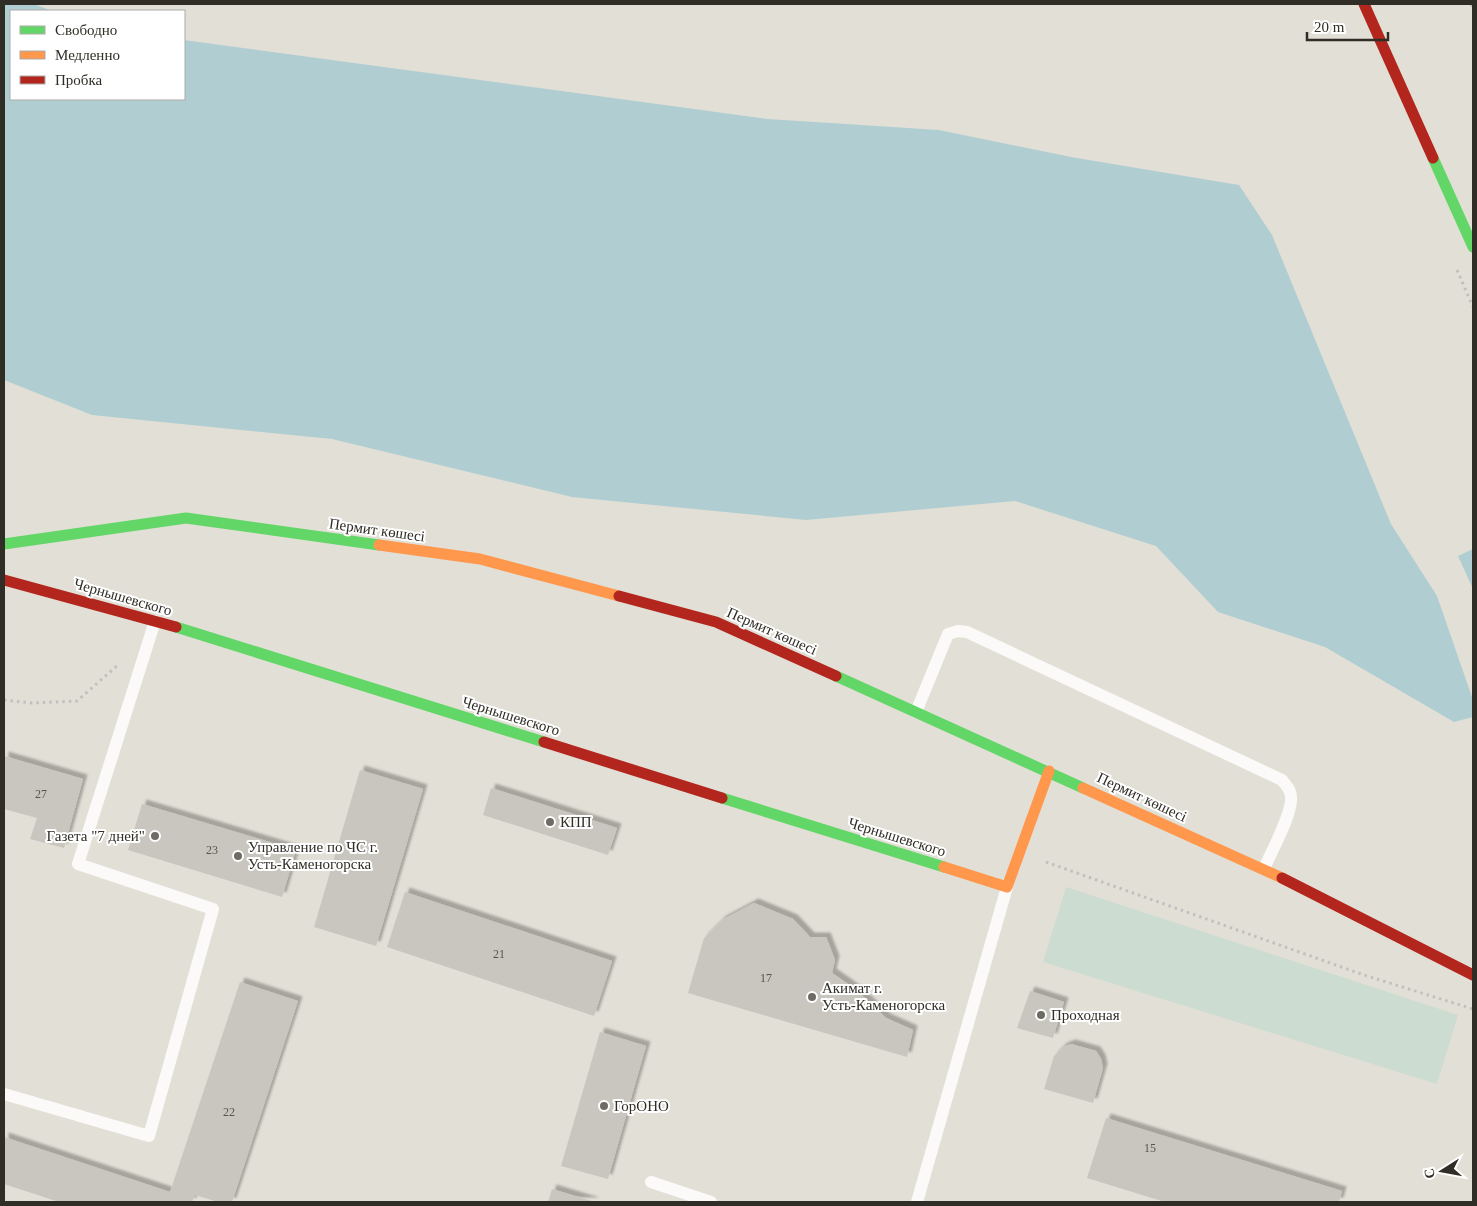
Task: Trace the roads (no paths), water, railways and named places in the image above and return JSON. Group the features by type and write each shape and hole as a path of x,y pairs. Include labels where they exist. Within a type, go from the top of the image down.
{"main road":[{"path":"1364,4 1473,247"},
{"name":"Пермит көшесі","path":"4,544 186,518 480,559 716,622 1264,869 1473,975"},
{"name":"Чернышевского","path":"4,580 155,621 1007,887"},
{"path":"1007,887 1049,771"}],"lane":[{"path":"4,1094 149,1136 213,909 78,864 155,621"},
{"path":"916,712 948,634 958,631 967,632 1282,780 1291,795 1291,807 1264,869"},
{"path":"917,1202 1007,887"},
{"path":"651,1182 712,1202"}],"water":[{"path":"4,4 34,4 49,10 10,10 10,100 185,100 185,40 768,119 939,130 1071,157 1239,185 1272,235 1391,524 1437,596 1473,700 1473,717 1454,722 1325,647 1218,612 1156,546 1015,501 806,520 572,497 332,439 92,415 4,380"},
{"path":"1473,549 1473,589 1458,556"}],"place":[{"name":"КПП","path":"550,822"},
{"name":"Газета \"7 дней\"","path":"155,836"},
{"name":"Управление по ЧС г. Усть-Каменогорска","path":"238,856"},
{"name":"Акимат г. Усть-Каменогорска","path":"812,997"},
{"name":"Проходная","path":"1041,1015"},
{"name":"ГорОНО","path":"604,1106"}]}
